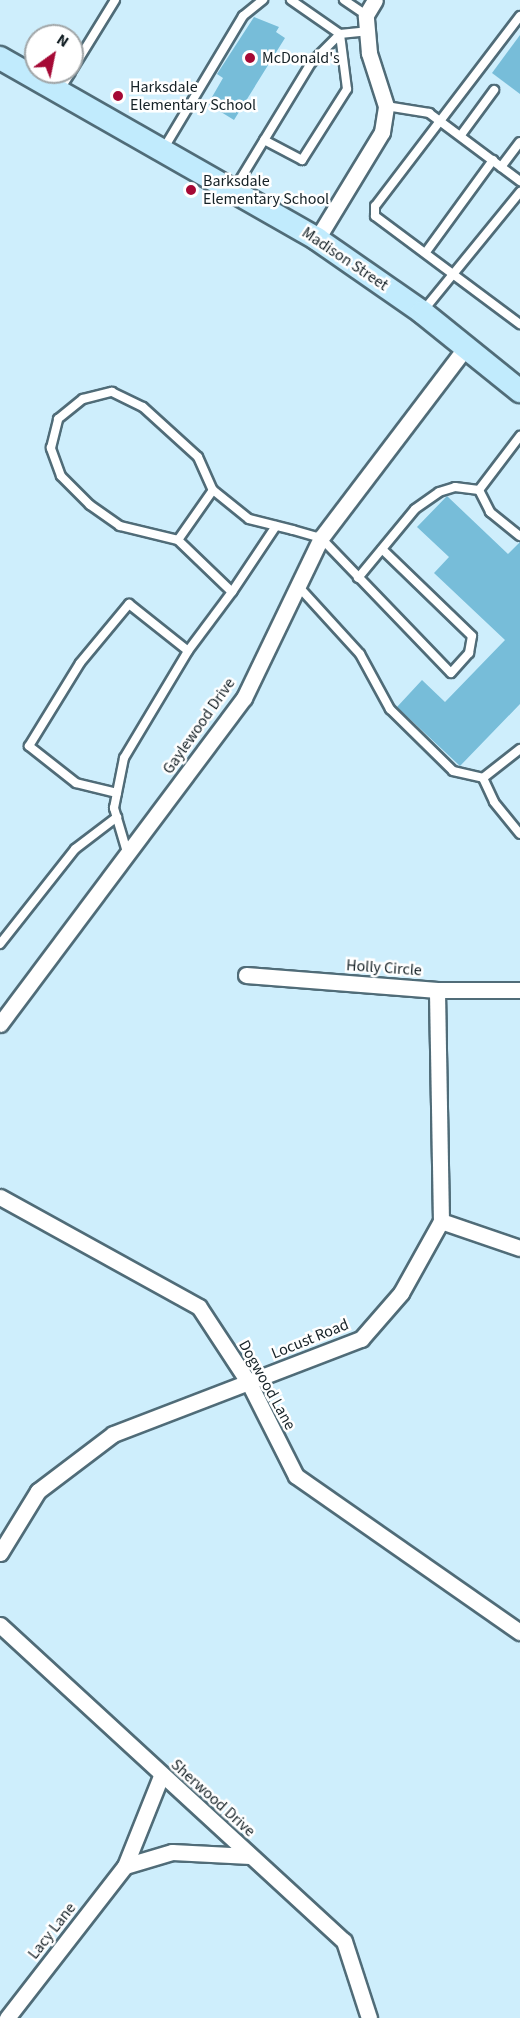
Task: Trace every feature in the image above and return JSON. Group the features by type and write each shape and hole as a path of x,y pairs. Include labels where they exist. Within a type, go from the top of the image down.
{"main road":[{"name":"Madison Street","path":"0,57 24,64"},
{"name":"Madison Street","path":"77,84 164,148 235,188 317,239 422,312 520,391"}],"street":[{"path":"317,239 382,132 386,106 367,31 366,15 375,0"},
{"name":"Gaylewood Drive","path":"0,1024 244,698 321,538 466,347"},
{"name":"Holly Circle","path":"246,975 437,990 520,990"},
{"path":"437,990 441,1221 520,1248"},
{"name":"Dogwood Lane","path":"0,1197 199,1306 249,1383 296,1476 520,1632"},
{"name":"Locust Road","path":"0,1553 38,1491 113,1434 361,1339 400,1293 441,1221"},
{"name":"Sherwood Drive","path":"0,1625 161,1776 344,1941 369,2018"},
{"name":"Lacy Lane","path":"7,2018 125,1866 161,1776"},
{"path":"125,1866 172,1852 250,1856"}],"lane":[{"path":"84,50 115,0"},
{"path":"164,148 243,16 263,0"},
{"path":"264,140 302,160 347,89 340,34 291,0"},
{"path":"344,0 366,15"},
{"path":"520,16 375,206 375,216 520,324"},
{"path":"235,188 311,63 340,34 367,31"},
{"path":"460,135 494,90"},
{"path":"386,106 418,108 441,120 520,181"},
{"path":"501,166 520,142"},
{"path":"426,252 493,160"},
{"path":"422,312 520,192"},
{"path":"232,592 177,540 120,526 75,490 61,476 51,448 58,419 82,399 112,392 142,407 190,450 213,490 249,519 321,538 451,673 469,653 472,636 382,549"},
{"path":"479,490 520,436"},
{"path":"358,578 415,509 439,492 455,487 479,490"},
{"path":"177,540 213,490"},
{"path":"479,490 490,512 520,536"},
{"path":"128,854 117,817 117,793 124,758 188,651 232,592 276,526"},
{"path":"298,586 360,654 390,710 453,771 483,777 520,749"},
{"path":"117,793 76,783 29,746 80,663 129,604 188,651"},
{"path":"483,777 494,802 520,834"},
{"path":"0,944 75,849 117,817"}],"building":[{"name":"McDonald's","path":"254,17 279,27 276,32 285,38 234,120 208,104 223,78 217,74"},
{"path":"520,35 520,94 492,73"},
{"path":"447,496 508,554 520,542 520,704 460,766 397,707 422,680 445,702 505,640 434,573 449,557 417,527"}],"place":[{"name":"McDonald's","path":"250,58"},
{"name":"Harksdale Elementary School","path":"118,96"},
{"name":"Barksdale Elementary School","path":"191,190"}]}
